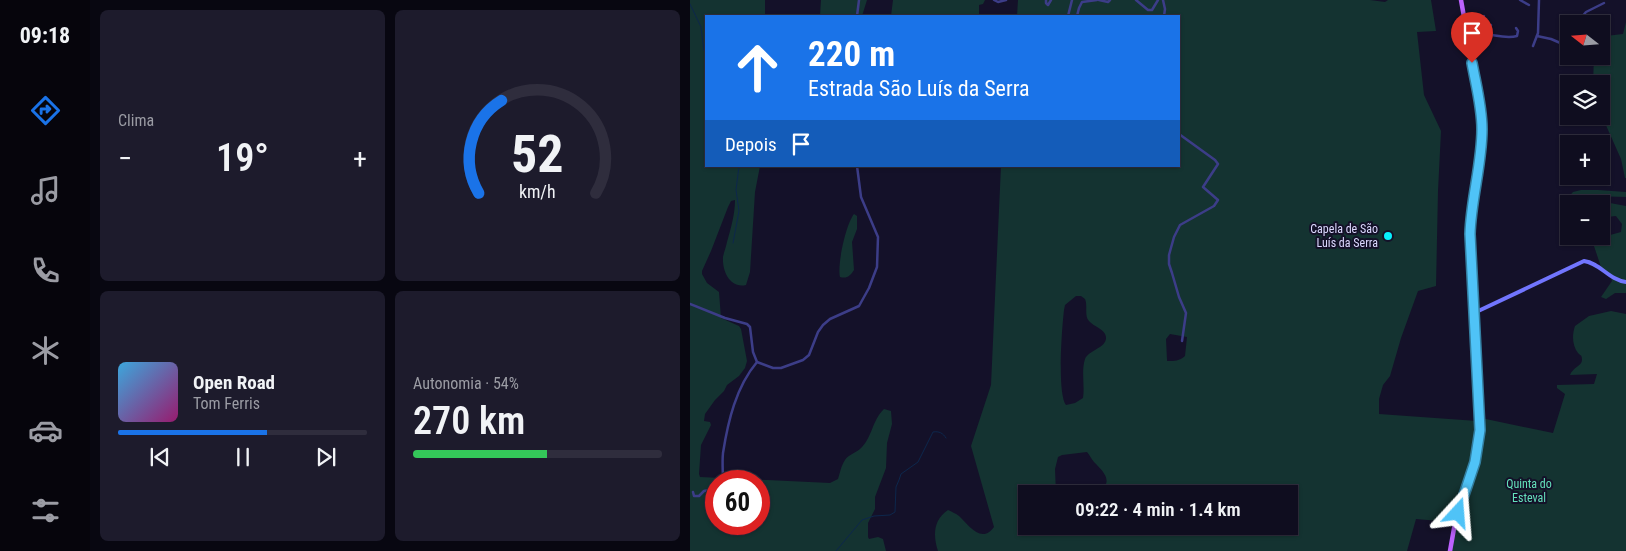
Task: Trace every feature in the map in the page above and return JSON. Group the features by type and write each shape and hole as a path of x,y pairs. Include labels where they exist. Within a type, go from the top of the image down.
{"main road":[{"path":"1450,551 1455,523 1475,462 1479,444 1480,422 1471,219 1482,130 1481,112 1461,0"}],"street":[{"path":"857,15 859,0"},
{"path":"994,0 998,2 1006,0"},
{"path":"1046,0 1048,5 1051,0"},
{"path":"1068,15 1072,0"},
{"path":"1078,15 1082,2 1098,0 1108,2 1110,0"},
{"path":"1136,0 1148,10 1152,10 1158,0"},
{"path":"1163,0 1164,15"},
{"path":"1520,0 1529,5"},
{"path":"1533,46 1537,36 1539,0"},
{"path":"1584,15 1604,3"},
{"path":"1466,25 1475,24 1484,16"},
{"path":"1488,35 1492,26"},
{"path":"1468,36 1479,34 1512,37 1517,36 1518,31 1516,28"},
{"path":"1537,36 1560,43"},
{"path":"1180,135 1218,164 1203,187 1218,200 1218,203 1180,225 1168,255 1174,282 1186,313 1182,341"},
{"path":"690,304 750,327 752,352 757,362 773,368 781,368 804,360 809,355 818,332 823,325 830,319 858,306 869,288 877,267 878,237 861,197 857,167"},
{"path":"1474,313 1584,261 1593,264 1617,280 1626,282"},
{"path":"723,470 723,454 731,414 746,376 757,362"},
{"path":"693,492 694,496 699,496 705,491"}],"green space":[{"path":"690,0 765,0 765,15 705,15 705,167 760,167 755,192 750,272 746,285 740,286 731,282 723,262 723,255 734,216 735,200 731,201 728,207 702,271 707,283 719,292 721,318 739,326 741,329 747,361 745,368 739,376 727,385 705,414 704,421 710,422 711,425 701,445 699,474 700,477 705,477 705,535 770,535 770,480 830,483 838,479 846,458 864,445 877,418 884,409 891,411 892,424 887,443 886,468 875,497 875,509 868,523 869,539 878,537 883,539 886,551 690,551"},
{"path":"821,0 867,0 862,15 820,15"},
{"path":"893,0 985,0 983,4 979,5 979,15 891,15"},
{"path":"1018,0 1370,0 1385,2 1388,0 1431,0 1436,31 1417,32 1424,95 1441,131 1436,286 1418,291 1390,376 1383,385 1379,399 1379,414 1477,421 1477,439 1473,457 1451,522 1416,519 1407,551 938,551 935,540 937,523 948,510 959,516 980,534 989,532 994,527 971,446 991,385 1001,167 1180,167 1180,15 1017,15","holes":["1076,296 1081,296 1085,299 1088,319 1104,332 1106,341 1085,359 1083,368 1083,398 1075,403 1066,405 1063,398 1061,374 1064,310 1065,305","1170,334 1187,337 1185,356 1179,360 1167,361 1166,339"]},
{"path":"1626,22 1626,178 1621,159 1606,125 1610,125 1610,75 1593,75 1594,65 1610,65 1610,36 1623,34"},
{"path":"1598,190 1626,192 1626,197 1570,195 1573,192"},
{"path":"1610,203 1626,206 1626,293 1615,293 1606,299 1601,297 1612,281 1601,267 1594,245 1610,245 1610,235 1621,232 1622,224 1616,216 1610,217"},
{"path":"854,214 857,216 857,229 852,242 854,270 845,278 842,278 839,271 841,254 845,235"},
{"name":"Quinta do Esteval","path":"1611,311 1626,314 1626,551 1450,551 1455,523 1475,462 1481,418 1553,433 1565,394 1557,388 1557,385 1594,384 1597,374 1570,375 1581,364 1582,360 1582,356 1576,350 1574,343 1575,326 1589,316"}],"waterway":[{"path":"690,4 701,27 705,52"},
{"path":"733,243 739,211 736,190 739,167"},
{"path":"836,551 862,520 874,516 890,515 895,512 896,487 901,474 918,462 933,432 941,433 946,438"}],"place":[{"name":"Capela de São Luís da Serra","path":"1388,236"}],"route":[{"path":"1458,513 1475,462 1480,430 1470,234 1482,130 1481,112 1472,63"}]}
